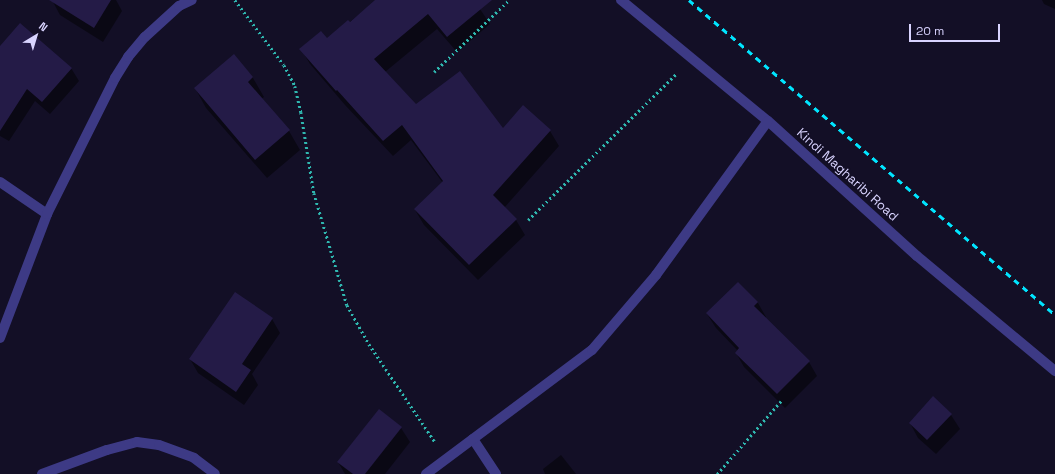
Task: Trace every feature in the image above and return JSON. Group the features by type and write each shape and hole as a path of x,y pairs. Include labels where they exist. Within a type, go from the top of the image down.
{"street":[{"path":"0,338 47,214 115,78 128,57 145,37 179,6 192,0"},
{"name":"Kindi Magharibi Road","path":"621,0 768,121 917,256 1055,371"},
{"path":"426,474 592,350 656,275 768,121"},
{"path":"0,182 47,214"},
{"path":"473,439 496,474"},
{"path":"42,474 107,450 137,442 159,446 194,458 215,474"}],"path":[{"path":"235,0 284,65 295,86 301,112 314,193 347,304 369,344 446,459"},
{"path":"434,72 509,0"},
{"path":"528,220 692,58"},
{"path":"717,474 781,401"}],"building":[{"path":"49,0 111,0 94,28"},
{"path":"375,0 492,0 447,37 428,14 374,59 416,104 460,71 503,128 523,105 551,130 493,195 517,219 469,265 414,209 443,181 402,125 383,141 299,49 321,31 327,38 348,20 350,22"},
{"path":"20,23 72,68 42,102 27,89 0,131 0,46"},
{"path":"234,54 253,77 248,82 290,130 255,160 194,88"},
{"path":"738,282 758,302 754,306 810,361 777,394 735,353 739,348 706,313"},
{"path":"235,292 273,318 242,364 251,370 236,392 189,359"},
{"path":"933,396 952,414 927,440 909,423"},
{"path":"379,409 402,427 365,474 353,474 337,462"}],"railway":[{"path":"689,0 1055,315"}]}
